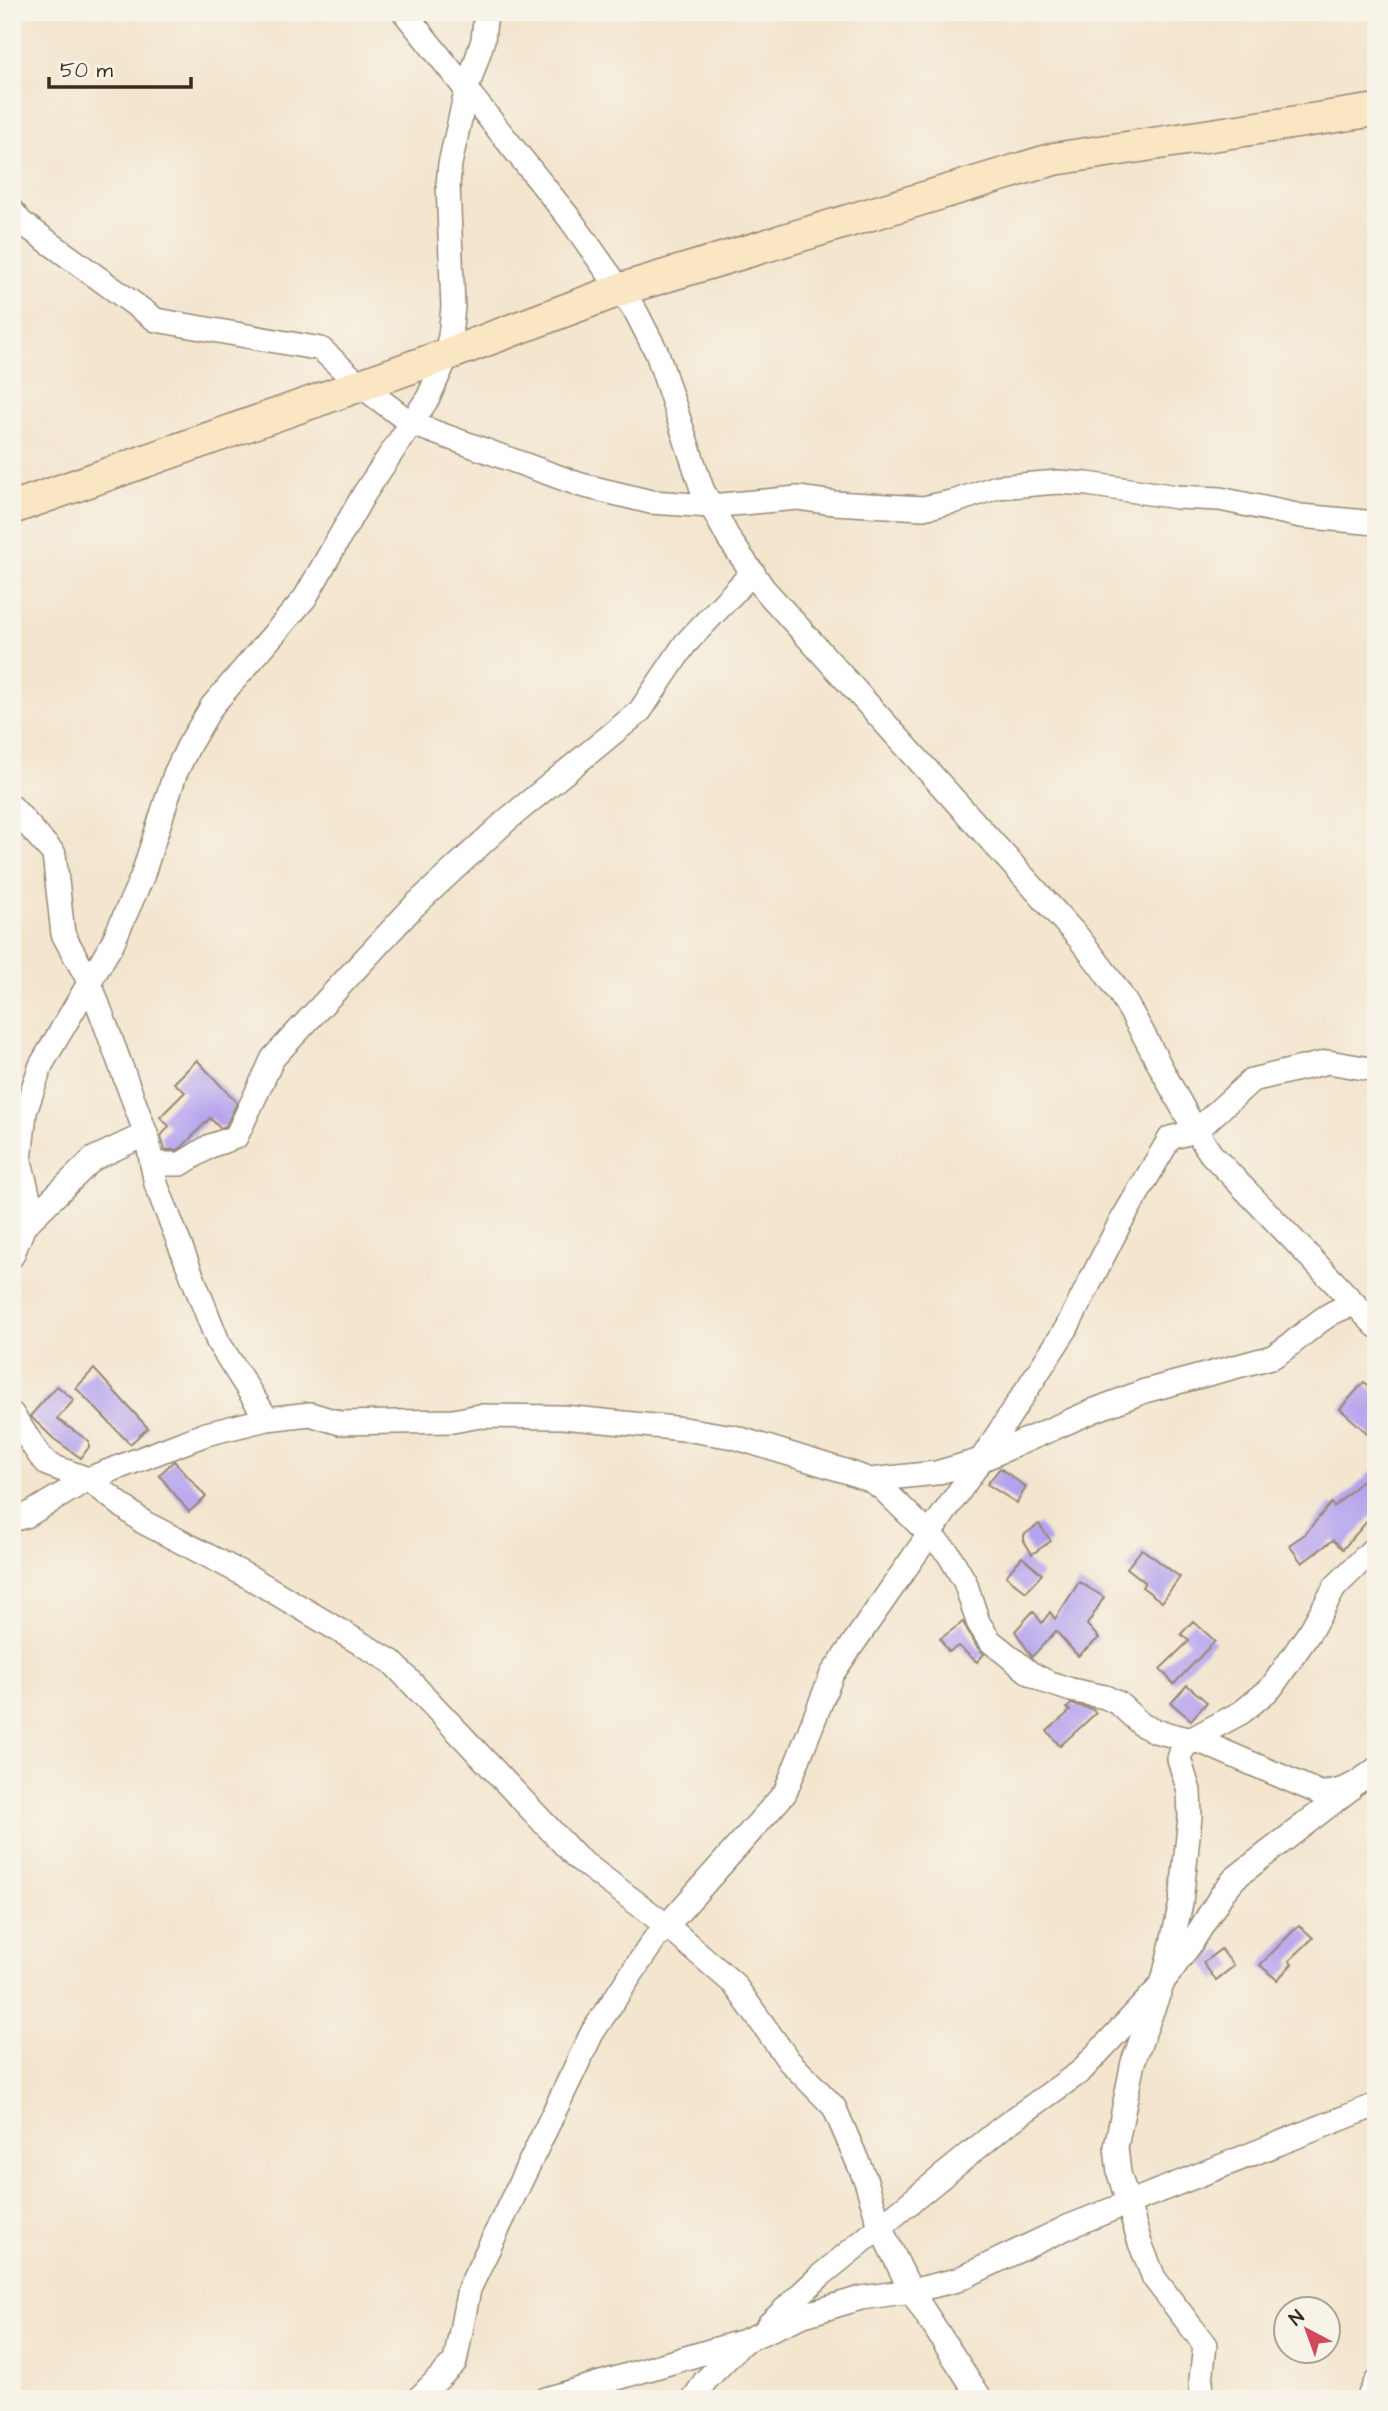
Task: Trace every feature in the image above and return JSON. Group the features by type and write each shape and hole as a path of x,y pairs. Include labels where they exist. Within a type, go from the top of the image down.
{"main road":[{"path":"12,508 446,355 622,289 1054,159 1376,110"}],"street":[{"path":"404,12 570,219 622,289 657,353 695,473 710,506 752,572 777,605 981,827 1093,955 1130,1011 1196,1131 1226,1171 1376,1326"},
{"path":"12,1256 28,1216 29,1198 20,1161 25,1112 41,1065 113,944 142,877 175,774 212,706 305,598 364,494 428,398 446,355 453,307 449,174 453,143 482,40 486,12"},
{"path":"12,211 22,222 156,320 321,349 360,385 412,424 581,485 651,502 710,506 797,498 923,508 956,501 997,487 1058,482 1177,497 1220,499 1288,514 1376,523"},
{"path":"152,1164 181,1164 210,1146 236,1137 273,1058 414,906 508,820 639,711 685,644 752,572"},
{"path":"12,807 54,854 63,934 90,983 146,1134 156,1184 218,1342 267,1419"},
{"path":"418,2399 455,2362 470,2289 592,2033 653,1940 785,1793 832,1674 928,1532 981,1460 1066,1329 1119,1226 1170,1138 1196,1131 1252,1080 1328,1062 1376,1070"},
{"path":"24,1226 93,1159 146,1134"},
{"path":"870,1480 936,1473 981,1460 1144,1391 1272,1357 1289,1348 1334,1312 1355,1305"},
{"path":"12,1414 49,1465 88,1479 143,1522 251,1578 392,1662 576,1858 667,1926 734,1984 789,2062 834,2107 866,2181 880,2227 911,2291 981,2399"},
{"path":"12,1520 26,1516 88,1479 206,1434 267,1419 310,1415 340,1423 453,1421 480,1416 563,1417 684,1429 746,1440 870,1480 883,1489 947,1553 965,1582 989,1640 1030,1673 1047,1682 1105,1697 1118,1703 1142,1725 1155,1731 1203,1743 1320,1793 1335,1793 1354,1786"},
{"path":"1203,2398 1201,2380 1205,2344 1154,2278 1140,2243 1119,2173 1116,2147 1133,2062 1163,1982 1181,1903 1190,1816 1189,1791 1179,1759 1190,1740 1241,1712 1271,1688 1311,1630 1335,1587 1376,1546"},
{"path":"694,2399 705,2381 820,2276 1004,2126 1080,2072 1163,1982 1235,1878 1376,1769"},
{"path":"546,2399 751,2338 804,2315 861,2298 911,2291 957,2280 1058,2231 1376,2105"},
{"path":"1368,2399 1376,2382"}],"building":[{"path":"197,1060 237,1103 226,1126 220,1128 210,1118 182,1147 165,1150 161,1136 169,1126 160,1117 185,1092 174,1083"},
{"path":"94,1369 148,1428 130,1444 76,1388"},
{"path":"1364,1382 1376,1393 1376,1441 1340,1409"},
{"path":"57,1386 74,1400 57,1419 89,1441 89,1447 81,1458 54,1439 30,1416"},
{"path":"174,1461 206,1497 189,1512 159,1475"},
{"path":"1376,1467 1376,1511 1343,1549 1333,1540 1302,1563 1289,1545 1305,1534 1331,1503 1334,1507"},
{"path":"1000,1468 1026,1487 1017,1503 987,1484"},
{"path":"1039,1524 1051,1541 1032,1554 1024,1541 1024,1535"},
{"path":"1142,1549 1180,1577 1162,1602 1142,1587 1145,1582 1127,1568"},
{"path":"1022,1557 1042,1574 1026,1592 1006,1576"},
{"path":"1079,1582 1104,1597 1087,1625 1099,1638 1078,1656 1056,1631 1032,1657 1015,1631 1033,1611 1042,1623 1050,1612 1055,1619"},
{"path":"1193,1621 1215,1641 1174,1684 1160,1669 1189,1641 1181,1634"},
{"path":"963,1622 984,1654 977,1662 958,1646 949,1652 940,1639"},
{"path":"1187,1685 1207,1702 1191,1720 1171,1703"},
{"path":"1071,1704 1092,1709 1096,1713 1060,1746 1047,1731 1070,1711 1067,1708"},
{"path":"1299,1925 1313,1938 1289,1961 1292,1964 1277,1980 1260,1965"},
{"path":"1221,1949 1234,1966 1216,1980 1203,1963"}]}
